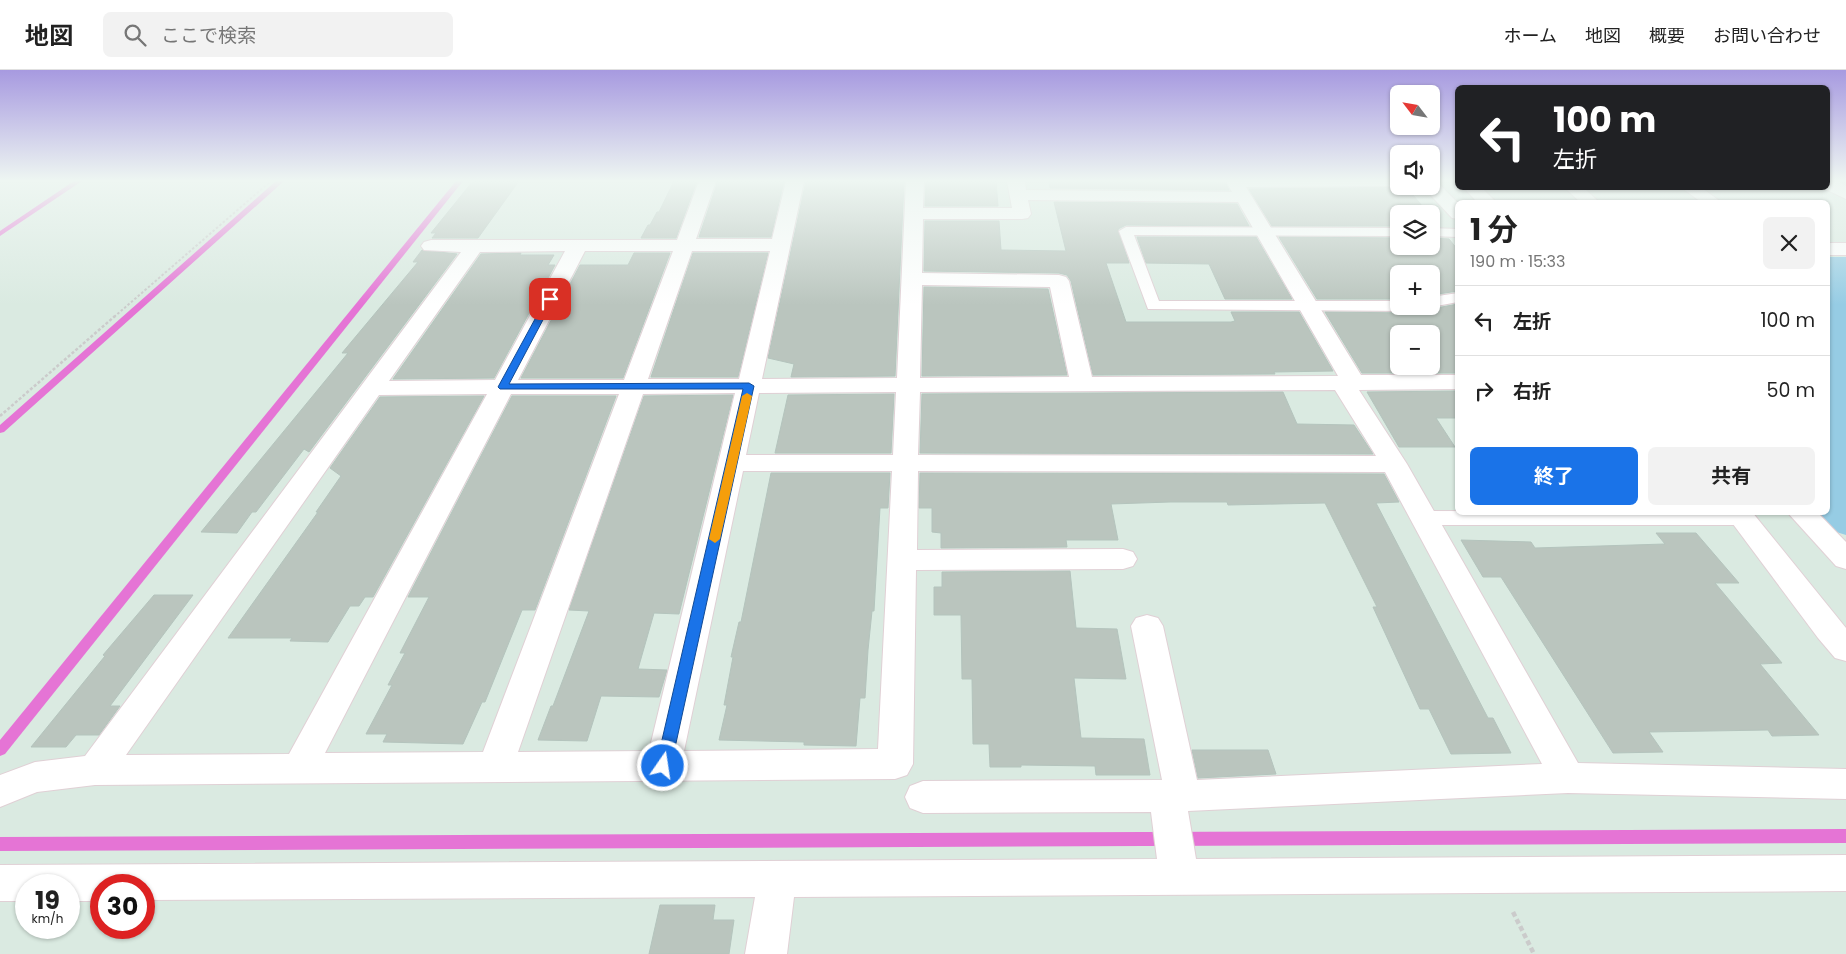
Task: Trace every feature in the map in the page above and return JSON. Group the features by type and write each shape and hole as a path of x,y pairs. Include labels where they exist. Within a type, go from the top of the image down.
{"street":[{"path":"495,767 693,222"},
{"path":"663,766 786,222"},
{"path":"0,791 35,777 95,770 895,764 914,222"},
{"path":"1258,222 1309,307 1348,383 1568,778"},
{"path":"431,246 781,245"},
{"path":"95,770 474,246"},
{"path":"299,769 578,246"},
{"path":"1830,249 1846,249"},
{"path":"912,279 1059,280 1082,384"},
{"path":"372,388 1455,382"},
{"path":"732,463 1394,464"},
{"path":"1740,515 1828,630 1846,649"},
{"path":"1803,515 1841,548"},
{"path":"902,560 1123,559"},
{"path":"1146,626 1172,798 1178,870"},
{"path":"923,797 1172,798 1568,778 1846,784"},
{"path":"0,883 777,880 1178,870 1496,875 1846,873"},
{"path":"766,954 777,880"}],"lane":[{"path":"1390,232 1126,231 1153,306 1390,306"},
{"path":"1440,232 1455,232"},
{"path":"1440,300 1455,298"},
{"path":"1424,518 1740,515"}],"path":[{"path":"0,416 223,222"},
{"path":"1496,875 1534,954"}],"shaded area":[{"path":"1830,257 1846,257 1846,535 1830,530 1815,515 1830,515"}],"building":[{"path":"440,222 489,222 478,238 432,238 436,233 431,233"},
{"path":"651,222 682,222 676,238 641,238 648,225"},
{"path":"704,222 774,222 771,237 699,237"},
{"path":"797,222 902,222 895,376 791,377 794,364 768,358"},
{"path":"925,222 999,222 1001,250 1066,251 1059,222 1247,222 1249,226 1126,225 1118,229 1129,263 1106,263 1126,322 1231,322 1235,321 1231,312 1299,312 1333,371 1274,372 1275,374 1093,375 1071,281 1067,275 1059,273 924,271"},
{"path":"1270,222 1390,222 1390,226 1272,226"},
{"path":"1137,237 1256,237 1292,299 1225,299 1209,264 1146,263"},
{"path":"1279,237 1390,238 1390,255 1440,255 1440,238 1449,239 1455,246 1455,291 1440,294 1440,265 1390,265 1390,299 1317,299"},
{"path":"422,250 457,254 309,452 304,449 256,512 252,512 237,533 201,532 348,353 342,353 418,262 413,262"},
{"path":"521,253 520,255 554,255 548,265 555,265 494,378 393,379 481,254"},
{"path":"634,253 670,253 623,378 521,378 580,265 628,265"},
{"path":"693,253 768,253 738,377 651,377"},
{"path":"924,287 1048,289 1067,375 922,376"},
{"path":"1455,305 1455,373 1440,373 1440,325 1390,325 1390,373 1362,373 1325,312 1440,315 1440,307"},
{"path":"1455,391 1455,418 1436,418 1455,447 1399,447 1367,392"},
{"path":"1283,392 1297,424 1354,425 1373,454 920,453 922,394"},
{"path":"894,394 891,453 775,453 788,395"},
{"path":"733,395 679,614 654,613 638,669 667,670 659,697 601,696 587,741 538,740 589,611 569,610 644,396"},
{"path":"484,396 373,597 365,597 359,606 350,606 328,642 290,641 292,638 228,638 318,512 316,512 341,476 330,468 380,397"},
{"path":"512,396 616,396 535,610 522,610 485,702 482,702 463,744 383,742 387,734 366,734 392,685 388,685 405,653 400,653 429,597 408,597"},
{"path":"771,473 890,473 888,508 880,508 874,611 872,611 865,698 860,698 856,746 804,745 804,742 719,740 727,705 724,705 733,657 731,657 739,622 741,622"},
{"path":"920,473 1384,474 1399,502 1376,503 1488,718 1493,718 1511,753 1451,754 1429,709 1420,709 1373,607 1377,607 1325,503 1228,505 1227,502 1170,502 1111,504 1118,540 1066,540 1067,547 941,548 941,533 932,532 932,508 919,508"},
{"path":"1656,533 1696,533 1739,583 1715,583 1782,663 1760,664 1819,735 1772,736 1768,730 1649,732 1663,752 1613,753 1501,577 1483,577 1461,540 1531,542 1535,548 1665,544"},
{"path":"1070,571 1076,628 1117,629 1126,679 1074,678 1081,738 1144,739 1150,775 1096,775 1095,766 1021,765 1021,767 990,767 989,744 973,744 972,679 962,679 961,615 934,615 934,587 942,587 942,572"},
{"path":"154,595 193,595 110,706 120,706 99,735 76,735 66,747 31,747 105,656 103,655"},
{"path":"1192,750 1268,750 1276,774 1198,778"},
{"path":"660,905 715,905 713,920 734,920 729,954 649,954"}],"waterway":[{"path":"0,234 18,222"},
{"path":"0,430 234,222"},
{"path":"0,750 427,222"},
{"path":"0,844 1846,836"}],"slow traffic":[{"path":"715,539 747,396"}],"route":[{"path":"550,299 503,387 749,386 663,766"}]}
